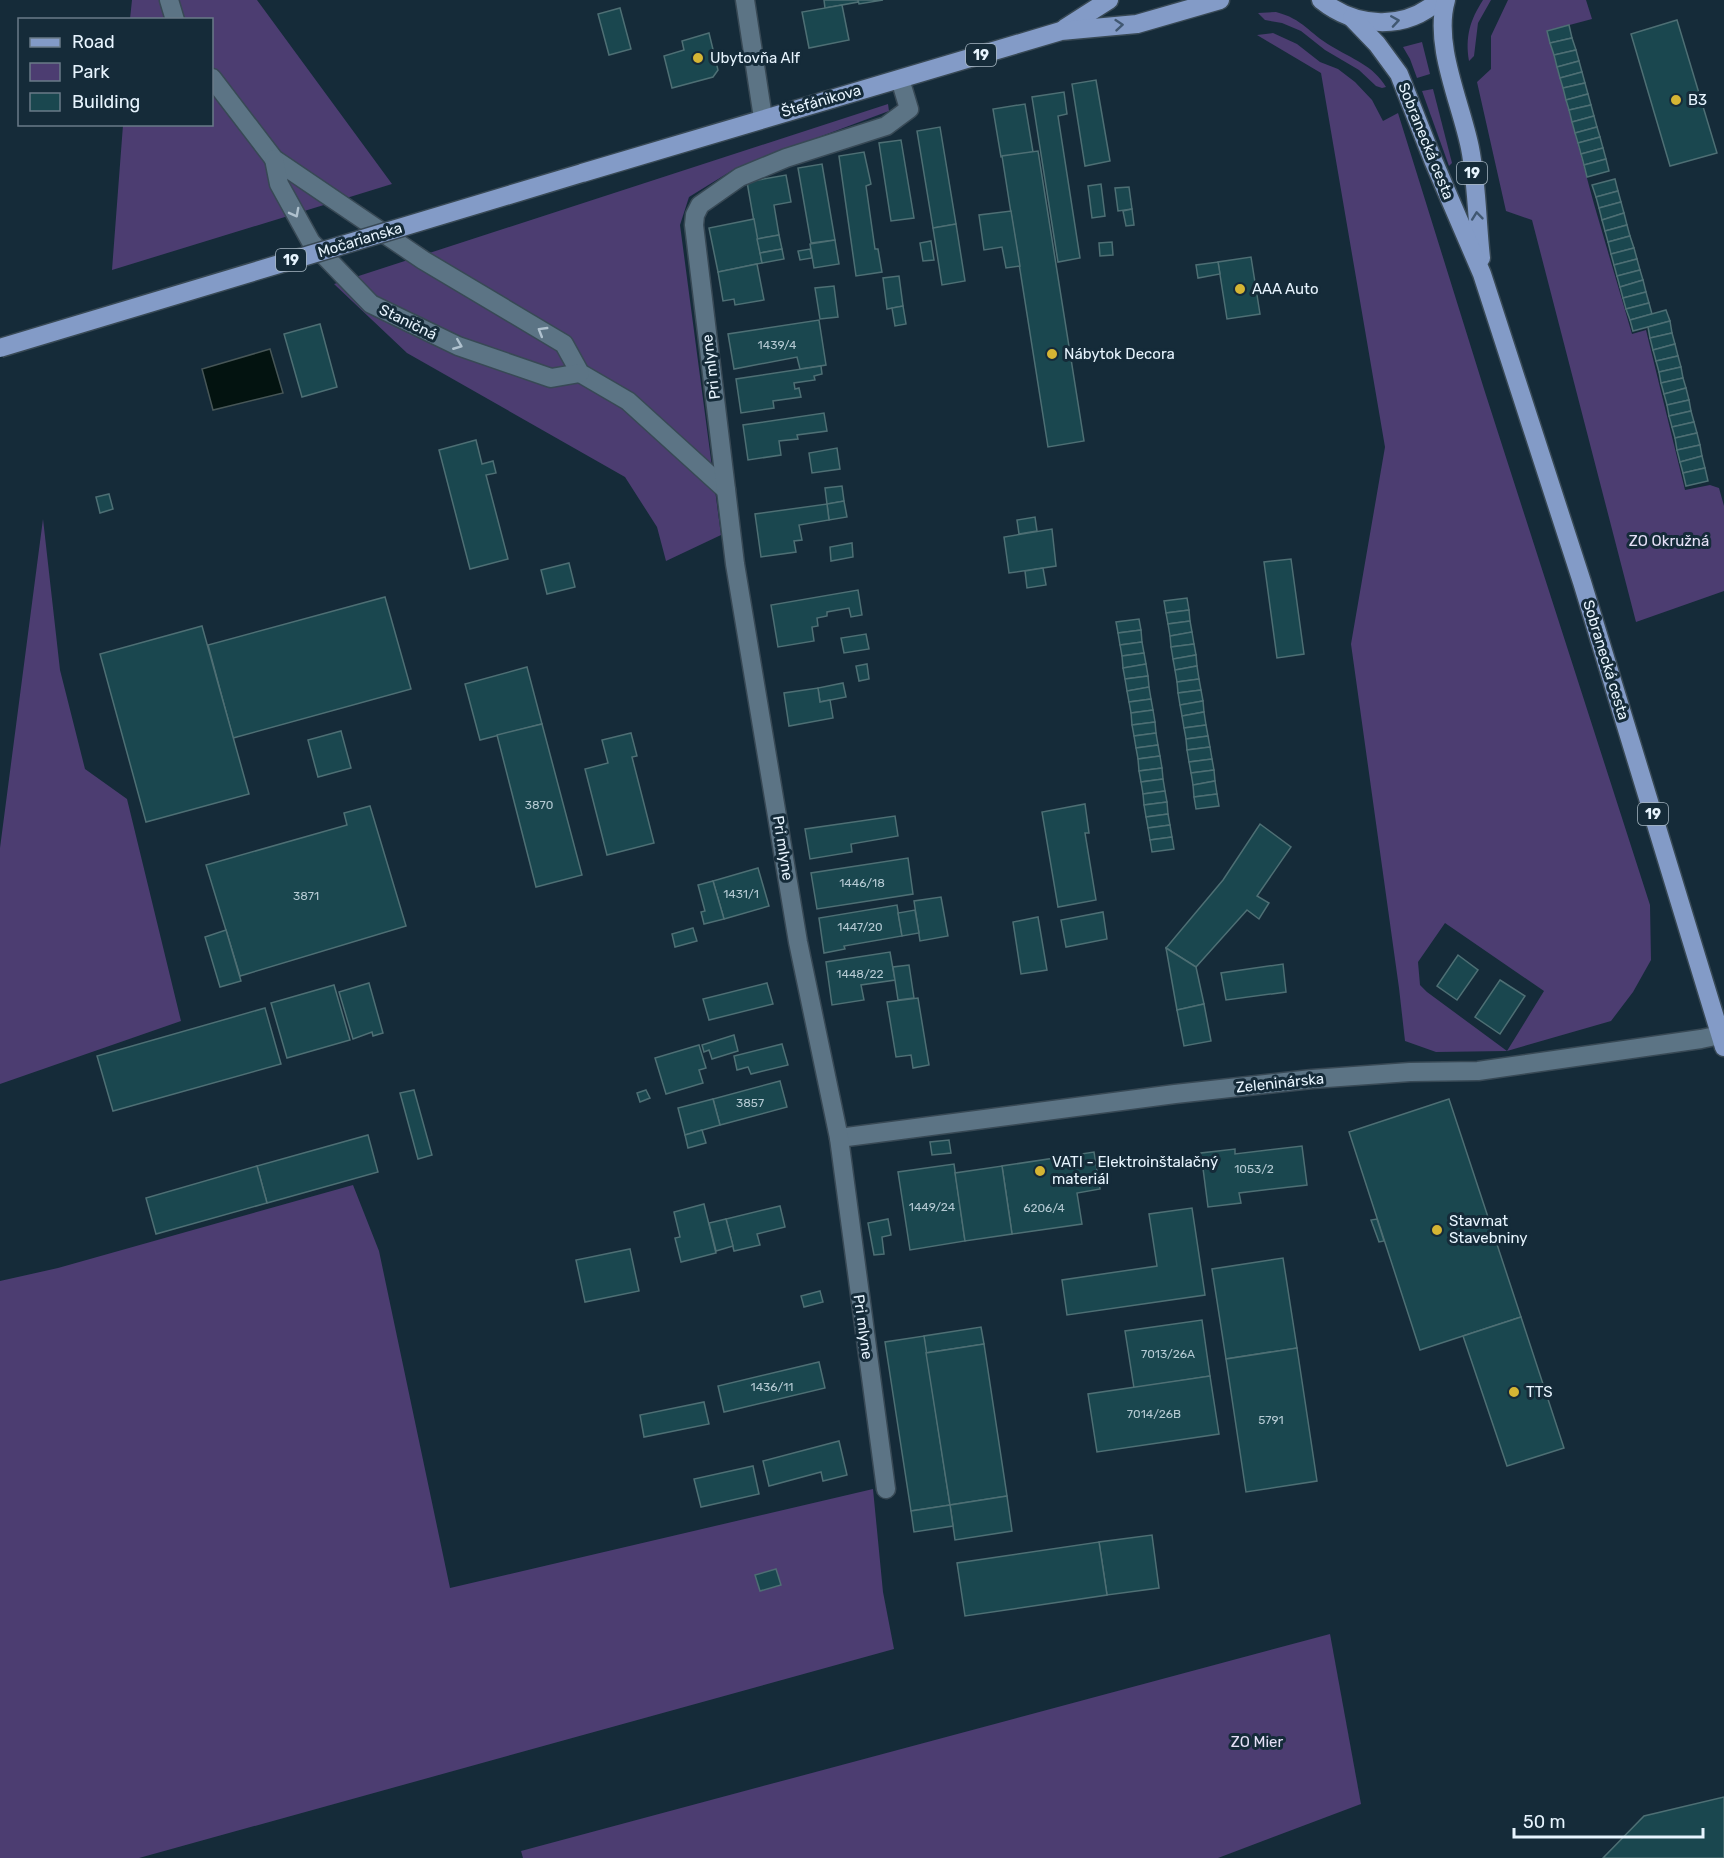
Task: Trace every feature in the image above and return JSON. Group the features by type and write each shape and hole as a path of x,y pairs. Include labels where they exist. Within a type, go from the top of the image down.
{"main road":[{"name":"19","path":"1061,31 1109,0"},
{"name":"19","path":"1061,31 1137,24 1220,0"},
{"name":"19","path":"1320,0 1352,18 1370,22 1388,22 1422,13 1439,0"},
{"name":"Sobranecká cesta","path":"1446,0 1443,11 1444,39 1470,149 1482,274"},
{"name":"Sobranecká cesta","path":"1352,18 1377,44 1399,74 1482,274 1582,582 1722,1041"},
{"name":"Štefánikova","path":"582,173 1061,31"},
{"name":"Močarianska","path":"0,348 582,173"}],"street":[{"path":"169,0 174,18"},
{"path":"745,0 763,118"},
{"name":"Staničná","path":"213,79 274,159 423,260 564,344 580,373 551,378 458,346 371,304 311,242 279,183 274,159"},
{"name":"Pri mlyne","path":"886,1489 839,1138 798,942 735,564 694,225 695,214 700,205 740,177 786,158 886,126 909,109 900,79"},
{"path":"580,373 628,401 726,490"},
{"name":"Zeleninárska","path":"839,1138 1175,1094 1312,1079 1410,1072 1478,1071 1701,1039 1722,1041"}],"green space":[{"path":"132,0 257,0 392,184 112,270 123,126 213,126 213,18 130,18"},
{"path":"1483,0 1491,0 1478,23 1474,56 1469,61 1470,29"},
{"name":"ZO Okružná","path":"1508,0 1586,0 1592,19 1547,31 1594,204 1632,334 1646,330 1685,490 1710,485 1719,488 1724,506 1724,591 1636,622 1532,220 1506,211 1477,82 1491,69 1491,36"},
{"path":"1276,12 1293,18 1323,41 1362,63 1381,79 1386,87 1376,86 1359,70 1325,50 1301,31 1282,23 1265,20 1258,13"},
{"path":"1273,33 1297,44 1320,62 1338,69 1355,82 1372,100 1383,121 1398,113 1650,905 1651,960 1633,992 1611,1021 1507,1051 1436,1052 1405,1041 1351,644 1385,447 1321,73 1257,35","holes":["1445,923 1544,991 1507,1051 1420,985 1418,962"]},
{"path":"1422,42 1430,74 1417,78 1403,47"},
{"path":"1433,89 1452,163 1449,166 1422,91"},
{"path":"888,104 889,111 736,168 689,197 680,225 721,535 666,561 657,527 625,477 407,353 334,284"},
{"path":"43,519 60,670 85,769 127,799 181,1021 0,1084 0,848"},
{"path":"353,1185 379,1251 450,1588 873,1489 883,1592 894,1649 139,1858 0,1858 0,1281 58,1268"},
{"name":"ZO Mier","path":"1330,1634 1361,1804 1218,1858 523,1858 521,1851"}],"shaded area":[{"path":"270,349 283,393 213,410 202,369"}],"building":[{"path":"824,0 858,0 858,2 825,8"},
{"path":"858,0 883,0 859,4"},
{"path":"842,5 849,40 809,48 802,12"},
{"path":"620,8 631,49 609,55 598,14"},
{"name":"B3","path":"1677,20 1717,153 1670,166 1631,34"},
{"path":"1569,25 1572,38 1550,43 1547,31"},
{"path":"709,33 718,70 713,77 672,88 664,56 684,50 682,41"},
{"path":"1572,38 1576,50 1554,55 1550,43"},
{"path":"1576,50 1579,61 1557,67 1554,55"},
{"path":"1579,61 1582,72 1560,78 1557,67"},
{"path":"1582,72 1585,83 1563,88 1560,78"},
{"path":"1096,80 1110,161 1085,166 1072,84"},
{"path":"1585,83 1588,94 1566,100 1563,88"},
{"path":"1064,92 1067,114 1058,116 1080,258 1058,262 1032,97"},
{"path":"1588,94 1591,105 1569,110 1566,100"},
{"path":"1025,104 1033,152 1001,157 993,109"},
{"path":"1591,105 1594,116 1572,122 1569,110"},
{"path":"1594,116 1597,127 1575,133 1572,122"},
{"path":"940,127 956,224 933,228 917,131"},
{"path":"1597,127 1600,137 1578,143 1575,133"},
{"path":"1600,137 1603,148 1581,154 1578,143"},
{"path":"901,140 914,218 891,221 879,143"},
{"path":"1603,148 1606,159 1584,165 1581,154"},
{"name":"Nábytok Decora","path":"1038,151 1084,441 1048,447 1002,156"},
{"path":"864,152 871,184 866,186 875,249 878,249 882,272 856,276 839,156"},
{"path":"1606,159 1609,171 1587,177 1584,165"},
{"path":"822,164 835,240 811,243 798,168"},
{"path":"786,175 791,202 774,205 779,235 757,239 747,182"},
{"path":"1615,179 1618,191 1596,197 1592,185"},
{"path":"1101,184 1105,216 1092,218 1088,186"},
{"path":"1129,187 1132,209 1118,211 1115,188"},
{"path":"1618,191 1621,202 1599,208 1596,197"},
{"path":"1621,202 1624,213 1602,220 1599,208"},
{"path":"1132,209 1134,225 1126,226 1123,211"},
{"path":"1011,211 1020,266 1006,268 1002,247 984,250 979,215"},
{"path":"1624,213 1627,225 1605,231 1602,220"},
{"path":"754,219 762,263 718,272 709,228"},
{"path":"956,224 965,281 942,285 933,228"},
{"path":"1627,225 1630,236 1608,242 1605,231"},
{"path":"779,235 782,249 760,253 757,239"},
{"path":"1630,236 1634,248 1611,254 1608,242"},
{"path":"835,240 839,264 814,268 810,244"},
{"path":"931,241 934,260 923,261 920,243"},
{"path":"1112,242 1113,255 1100,256 1099,243"},
{"path":"1634,248 1637,259 1614,265 1611,254"},
{"path":"782,249 784,259 762,263 760,253"},
{"path":"810,249 812,258 800,260 798,251"},
{"path":"1251,257 1260,314 1227,319 1218,262"},
{"path":"1637,259 1640,270 1617,276 1614,265"},
{"path":"1218,262 1220,274 1198,278 1196,265"},
{"path":"757,264 764,300 735,305 734,299 723,301 718,272"},
{"path":"1640,270 1643,280 1620,287 1617,276"},
{"path":"899,276 903,306 887,309 883,278"},
{"path":"1643,280 1646,292 1623,298 1620,287"},
{"path":"834,286 838,317 820,319 815,288"},
{"path":"1646,292 1649,303 1626,309 1623,298"},
{"path":"1649,303 1652,314 1630,320 1626,309"},
{"path":"903,306 906,324 895,326 892,308"},
{"path":"1666,310 1670,321 1633,331 1630,320"},
{"path":"819,320 826,365 800,369 797,357 734,369 728,334"},
{"path":"1670,321 1672,333 1650,338 1648,327"},
{"path":"320,324 337,387 302,397 284,334"},
{"path":"1672,333 1675,344 1653,350 1650,338"},
{"path":"1675,344 1678,356 1656,361 1653,350"},
{"path":"1678,356 1681,367 1659,372 1656,361"},
{"path":"821,366 822,374 814,376 815,380 794,383 795,389 799,388 801,397 773,401 774,408 741,413 736,379"},
{"path":"1681,367 1683,378 1661,383 1659,372"},
{"path":"1683,378 1686,388 1664,394 1661,383"},
{"path":"1686,388 1689,400 1667,405 1664,394"},
{"path":"1689,400 1691,411 1669,416 1667,405"},
{"path":"1691,411 1694,422 1672,427 1669,416"},
{"path":"824,413 827,431 797,435 798,439 779,441 781,455 748,460 743,425"},
{"path":"1694,422 1697,433 1675,438 1672,427"},
{"path":"1697,433 1700,445 1677,450 1675,438"},
{"path":"476,440 482,464 493,461 496,473 486,475 508,559 470,569 439,450"},
{"path":"1700,445 1702,456 1680,462 1677,450"},
{"path":"837,448 840,469 812,473 809,453"},
{"path":"1702,456 1705,468 1683,473 1680,462"},
{"path":"1705,468 1708,481 1686,486 1683,473"},
{"path":"842,486 844,501 827,504 825,488"},
{"path":"109,494 113,509 100,513 96,497"},
{"path":"844,501 847,517 829,520 827,504"},
{"path":"827,504 829,520 799,525 802,540 794,541 796,552 761,557 755,514"},
{"path":"1035,517 1037,531 1019,534 1017,520"},
{"path":"1052,529 1056,566 1009,573 1004,537"},
{"path":"852,543 853,557 831,561 830,547"},
{"path":"1291,559 1304,654 1277,658 1264,562"},
{"path":"569,563 575,587 547,594 541,570"},
{"path":"1043,568 1046,585 1027,588 1025,571"},
{"path":"858,590 862,615 851,617 849,608 827,612 827,616 817,618 818,626 812,627 814,641 778,647 771,605"},
{"path":"385,597 411,689 233,738 208,645"},
{"path":"1187,598 1189,610 1166,613 1164,601"},
{"path":"1189,610 1190,621 1168,624 1166,613"},
{"path":"1139,619 1141,630 1118,633 1116,622"},
{"path":"1190,621 1192,632 1170,636 1168,624"},
{"path":"202,626 249,794 146,822 100,654"},
{"path":"1141,630 1142,642 1120,645 1118,633"},
{"path":"1192,632 1194,644 1171,647 1170,636"},
{"path":"866,634 869,649 844,653 841,638"},
{"path":"1142,642 1144,653 1122,656 1120,645"},
{"path":"1194,644 1196,655 1173,659 1171,647"},
{"path":"1144,653 1146,664 1123,668 1122,656"},
{"path":"1196,655 1197,666 1175,670 1173,659"},
{"path":"867,664 869,679 859,681 856,666"},
{"path":"1146,664 1148,676 1125,679 1123,668"},
{"path":"1197,666 1199,679 1177,682 1175,670"},
{"path":"527,667 542,724 480,740 465,684"},
{"path":"1148,676 1149,687 1127,691 1125,679"},
{"path":"1199,679 1201,690 1178,693 1177,682"},
{"path":"843,683 846,697 820,702 818,688"},
{"path":"1149,687 1151,699 1129,702 1127,691"},
{"path":"818,688 820,702 830,700 833,718 789,726 784,693"},
{"path":"1201,690 1203,701 1180,705 1178,693"},
{"path":"1151,699 1153,710 1131,713 1129,702"},
{"path":"1203,701 1204,712 1182,716 1180,705"},
{"path":"1153,710 1155,722 1132,725 1131,713"},
{"path":"1204,712 1206,725 1184,728 1182,716"},
{"path":"1155,722 1156,733 1134,736 1132,725"},
{"path":"542,724 582,875 536,887 497,735"},
{"path":"1206,725 1208,736 1186,739 1184,728"},
{"path":"341,731 351,768 318,777 308,740"},
{"path":"631,733 637,756 632,757 654,843 607,855 585,769 608,763 602,740"},
{"path":"1156,733 1158,745 1136,748 1134,736"},
{"path":"1208,736 1210,747 1187,750 1186,739"},
{"path":"1158,745 1160,756 1138,759 1136,748"},
{"path":"1210,747 1212,759 1189,762 1187,750"},
{"path":"1160,756 1162,768 1139,771 1138,759"},
{"path":"1212,759 1214,770 1191,773 1189,762"},
{"path":"1162,768 1163,779 1141,782 1139,771"},
{"path":"1214,770 1215,781 1193,785 1191,773"},
{"path":"1163,779 1165,791 1143,794 1141,782"},
{"path":"1215,781 1217,794 1194,797 1193,785"},
{"path":"1165,791 1167,802 1144,805 1143,794"},
{"path":"1217,794 1219,806 1196,809 1194,797"},
{"path":"1167,802 1168,814 1146,817 1144,805"},
{"path":"1085,804 1089,833 1085,833 1096,900 1058,907 1042,812"},
{"path":"370,806 406,926 240,976 206,865 347,825 344,813"},
{"path":"1168,814 1170,825 1148,828 1146,817"},
{"path":"895,816 898,836 851,844 852,852 810,859 805,829"},
{"path":"1260,824 1291,847 1257,896 1269,903 1259,919 1247,910 1196,967 1166,948 1223,880"},
{"path":"1170,825 1172,837 1150,840 1148,828"},
{"path":"1172,837 1174,849 1152,852 1150,840"},
{"path":"908,858 913,894 817,909 811,873"},
{"path":"758,868 769,906 724,919 713,881"},
{"path":"713,881 724,919 704,924 701,912 705,911 698,885"},
{"path":"941,897 948,936 920,941 914,901"},
{"path":"897,905 902,936 844,946 845,949 824,953 819,918"},
{"path":"915,910 919,933 902,936 898,913"},
{"path":"1103,912 1107,939 1066,947 1061,920"},
{"path":"1038,917 1047,970 1021,974 1013,922"},
{"path":"693,928 697,941 675,947 672,934"},
{"path":"226,930 241,981 220,987 205,937"},
{"path":"1166,948 1196,967 1204,1004 1177,1010"},
{"path":"890,952 895,980 861,985 864,1000 832,1005 826,962"},
{"path":"1458,955 1478,970 1457,1000 1437,986"},
{"path":"1283,964 1286,992 1226,1000 1221,973"},
{"path":"909,965 914,998 898,1000 893,967"},
{"path":"1500,980 1525,996 1500,1034 1475,1017"},
{"path":"369,983 383,1033 373,1036 372,1032 353,1039 339,992"},
{"path":"767,983 773,1004 709,1020 703,999"},
{"path":"334,985 350,1040 287,1058 271,1003"},
{"path":"918,998 929,1065 913,1068 911,1055 896,1057 887,1002"},
{"path":"1204,1004 1211,1041 1184,1046 1177,1010"},
{"path":"265,1008 281,1064 113,1111 97,1056"},
{"path":"734,1035 738,1051 712,1059 709,1050 704,1052 702,1045"},
{"path":"782,1044 788,1065 751,1074 748,1067 737,1070 734,1056"},
{"path":"699,1045 706,1068 699,1070 703,1083 666,1094 655,1058"},
{"path":"780,1081 787,1107 720,1125 713,1099"},
{"path":"414,1090 432,1155 418,1159 400,1093"},
{"path":"646,1090 650,1098 640,1102 637,1093"},
{"path":"713,1099 720,1125 685,1135 678,1108"},
{"name":"Stavmat Stavebniny","path":"1449,1099 1521,1317 1420,1350 1349,1132"},
{"path":"702,1130 706,1143 688,1148 685,1135"},
{"path":"368,1135 378,1172 267,1203 257,1166"},
{"path":"949,1140 951,1153 932,1155 930,1142"},
{"path":"1302,1146 1307,1185 1239,1193 1241,1203 1208,1207 1201,1153 1235,1149 1235,1154"},
{"path":"1094,1152 1100,1189 1077,1193 1082,1224 1012,1234 1002,1166"},
{"path":"954,1164 965,1241 910,1250 898,1172"},
{"path":"257,1166 267,1203 156,1234 146,1198"},
{"path":"1002,1166 1012,1234 965,1241 955,1173"},
{"path":"704,1204 716,1253 681,1262 675,1238 680,1237 674,1212"},
{"path":"780,1206 785,1227 757,1234 760,1245 734,1251 726,1219"},
{"path":"1192,1208 1205,1295 1067,1315 1062,1280 1157,1266 1149,1214"},
{"path":"726,1219 733,1246 716,1251 709,1223"},
{"path":"888,1219 891,1235 882,1237 884,1254 874,1255 868,1223"},
{"path":"1377,1219 1384,1241 1379,1242 1371,1220"},
{"path":"630,1249 639,1291 585,1302 576,1260"},
{"path":"1283,1258 1297,1348 1226,1359 1212,1269"},
{"path":"820,1291 823,1302 804,1307 801,1296"},
{"name":"TTS","path":"1521,1317 1564,1448 1507,1466 1463,1336"},
{"path":"1202,1320 1210,1376 1134,1388 1125,1331"},
{"path":"981,1327 984,1344 926,1353 924,1336"},
{"path":"924,1336 950,1505 911,1511 885,1342"},
{"path":"984,1344 1007,1496 950,1505 926,1353"},
{"path":"1297,1348 1317,1481 1246,1492 1226,1359"},
{"path":"819,1362 825,1388 724,1412 718,1386"},
{"path":"1210,1376 1219,1434 1097,1452 1088,1394"},
{"path":"704,1402 709,1424 644,1437 640,1415"},
{"path":"839,1441 847,1475 823,1481 821,1472 769,1486 763,1461"},
{"path":"753,1466 759,1494 701,1507 694,1479"},
{"path":"1007,1496 1012,1531 955,1540 950,1505"},
{"path":"950,1505 953,1526 914,1532 911,1511"},
{"path":"1152,1535 1159,1588 1107,1595 1099,1542"},
{"path":"1099,1542 1107,1595 965,1616 957,1563"},
{"path":"776,1569 781,1585 760,1591 755,1575"},
{"path":"1724,1797 1724,1858 1603,1858 1644,1816"}],"place":[{"name":"Ubytovňa Alf","path":"698,58"},
{"name":"B3","path":"1676,100"},
{"name":"AAA Auto","path":"1240,289"},
{"name":"Nábytok Decora","path":"1052,354"},
{"name":"VATI - Elektroinštalačný materiál","path":"1040,1171"},
{"name":"Stavmat Stavebniny","path":"1437,1230"},
{"name":"TTS","path":"1514,1392"}]}
